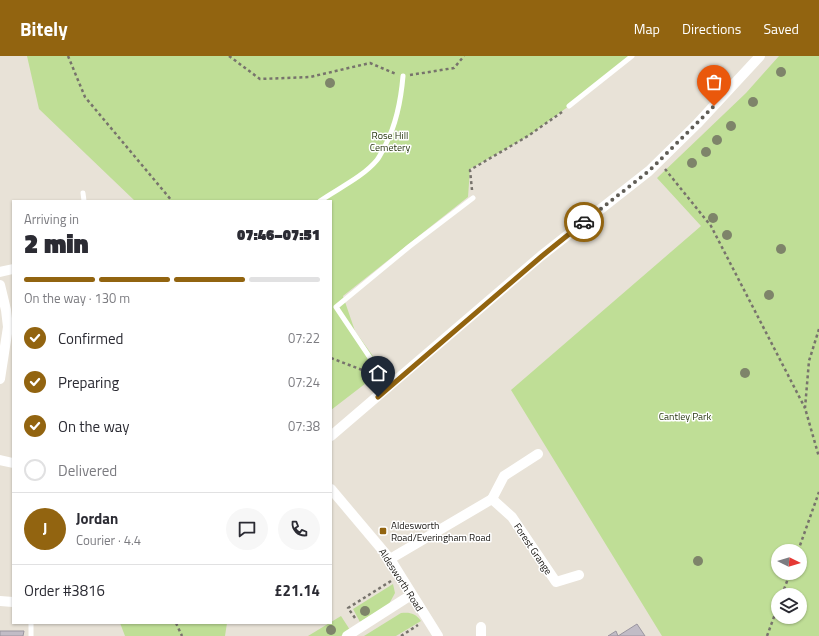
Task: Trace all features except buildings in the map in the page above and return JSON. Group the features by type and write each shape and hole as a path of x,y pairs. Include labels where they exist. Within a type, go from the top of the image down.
{"street":[{"path":"332,435 542,256 657,163 697,124 760,56"},
{"path":"0,272 12,269"},
{"path":"0,285 6,310 8,327 0,379"},
{"path":"390,559 492,499 504,476 538,454"},
{"path":"0,460 12,463"},
{"name":"Aldesworth Road","path":"332,490 390,559 411,595 438,636"},
{"name":"Forest Grange","path":"492,499 512,517 556,582 579,575"},
{"path":"347,636 411,595"},
{"path":"0,601 12,602"}],"lane":[{"path":"569,106 632,56"},
{"path":"322,200 349,183 377,160 391,134 396,120 403,76"},
{"path":"83,193 84,200"},
{"path":"389,387 336,307 410,246 473,198"},
{"path":"30,624 31,636"}],"path":[{"path":"68,56 84,97 171,200"},
{"path":"229,56 260,79 310,77 370,63 403,76 454,68 464,56"},
{"path":"473,198 470,170 528,136 569,106"},
{"path":"657,163 666,170 711,226 805,408 819,458"},
{"path":"805,408 809,361 819,330"},
{"path":"332,358 383,378"},
{"path":"800,544 819,492"},
{"path":"361,627 348,608 400,576"},
{"path":"401,636 427,620"},
{"path":"176,624 182,636"},
{"path":"767,636 771,624"}],"green space":[{"name":"Rose Hill Cemetery","path":"27,56 631,56 569,106 528,136 470,169 468,197 343,296 355,331 383,370 332,409 332,200 134,200 39,109"},
{"name":"Cantley Park","path":"779,56 819,56 819,636 662,636 511,390 701,226 657,178 746,93"},
{"path":"393,584 395,593 389,604 360,622 353,609"},
{"path":"401,613 417,616 421,621 396,636 364,636"},
{"path":"341,616 350,630 341,636 308,636 328,624 332,624 332,621"},
{"path":"120,624 227,624 225,636 125,636"}],"way so far":[{"path":"584,222 649,171 714,106"}],"place":[{"name":"Aldesworth Road/Everingham Road","path":"383,531"}],"route":[{"path":"378,397 542,256 584,222"}]}
